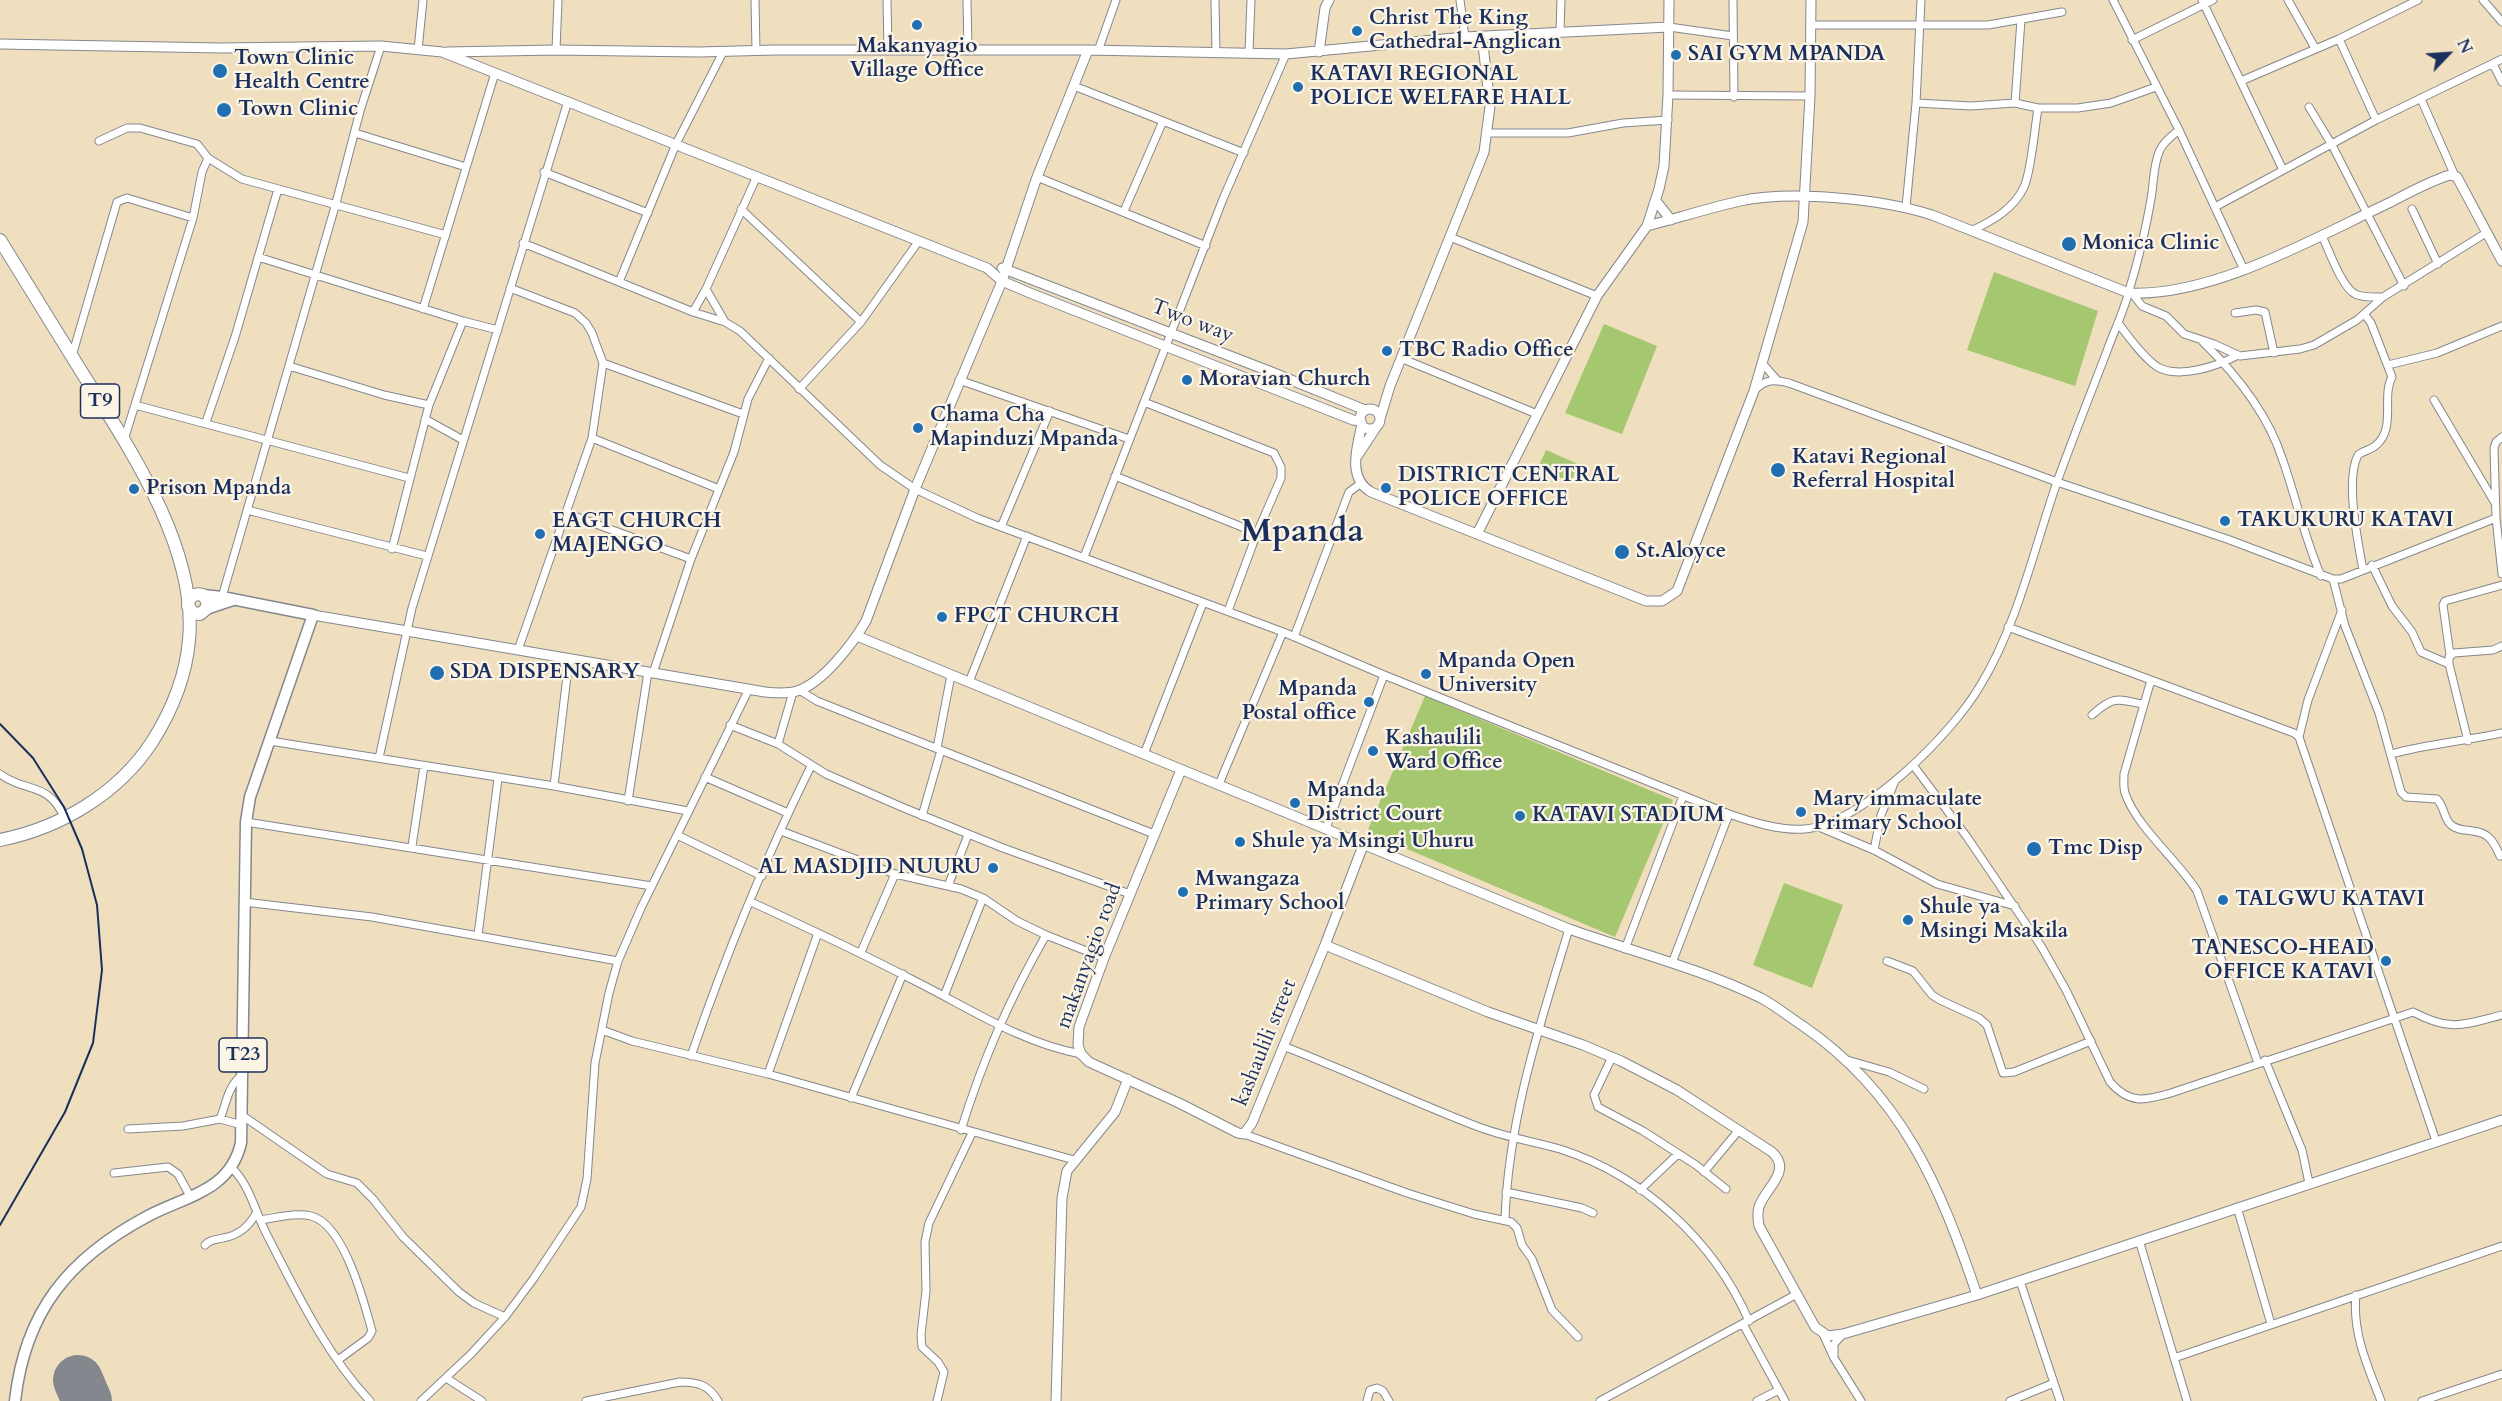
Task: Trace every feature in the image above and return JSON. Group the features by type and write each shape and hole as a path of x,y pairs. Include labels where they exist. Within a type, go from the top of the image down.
{"highway":[{"name":"T9","path":"0,240 124,440 158,503 183,572 190,640"},
{"name":"T9","path":"0,840 21,836 65,819 104,793 145,752 173,704 190,640 208,602 183,572"},
{"path":"201,595 193,595 188,604 193,613 205,611"}],"main road":[{"path":"201,595 313,615"},
{"path":"205,611 234,600"},
{"name":"T23","path":"232,1168 241,1143 242,1120 246,822 250,797 313,615"},
{"path":"15,1401 19,1369 26,1345 37,1319 64,1278 82,1260 124,1230 217,1182 232,1168"}],"street":[{"path":"418,50 423,0"},
{"path":"556,50 558,0"},
{"path":"755,0 756,51"},
{"path":"887,0 888,50"},
{"path":"967,0 968,51"},
{"path":"313,615 778,693 796,691 819,677 857,636 866,621 915,489 1002,281 1037,177 1074,86 1116,0"},
{"path":"1215,0 1216,53"},
{"path":"1249,52 1251,0"},
{"path":"1319,52 1325,8 1329,0"},
{"path":"1461,0 1465,37"},
{"path":"1560,32 1561,0"},
{"path":"1477,534 1598,296 1647,226 1656,201 1664,166 1668,120 1669,0"},
{"path":"1732,0 1734,97"},
{"path":"1390,386 1361,415 1362,423 1355,459 1357,477 1360,484 1371,492 1646,601 1662,601 1677,591 1754,391 1794,260 1803,222 1810,96 1811,0"},
{"path":"1906,207 1916,103 1921,0"},
{"path":"2113,0 2179,130 2244,270"},
{"path":"2132,40 2203,2 2213,0"},
{"path":"2288,0 2315,48"},
{"path":"2241,81 2339,39 2418,0"},
{"path":"2483,0 2502,22"},
{"path":"2203,2 2283,170"},
{"path":"1810,26 1988,25 2062,12"},
{"path":"2015,103 2021,20"},
{"path":"0,44 221,48 381,46 442,52 1093,50 1286,54 1465,37 1669,27 1733,36"},
{"path":"1355,459 1379,422 1390,386 1403,358 1458,213 1479,166 1488,133 1489,86 1482,36"},
{"path":"2339,39 2376,120"},
{"path":"222,597 381,46"},
{"path":"442,52 857,215 918,242 987,268 1002,281 1370,428 1379,422"},
{"path":"619,282 676,144 722,54"},
{"path":"1084,557 1170,333 1286,54"},
{"path":"2215,207 2376,120 2502,59"},
{"path":"2493,64 2502,82"},
{"path":"423,309 495,73"},
{"path":"1074,86 1244,153"},
{"path":"1916,103 1971,106 2015,103 2038,108 2078,108 2111,103 2156,87"},
{"path":"1668,95 1810,96"},
{"path":"2421,99 2455,176 2502,261"},
{"path":"379,758 406,631 427,556 568,100"},
{"path":"2309,107 2332,145 2404,286"},
{"path":"1970,232 1994,220 2014,202 2025,186 2038,108"},
{"path":"1488,133 1568,133 1623,123 1668,120"},
{"path":"1124,211 1163,121"},
{"path":"99,141 127,128 140,128 197,144 208,158 242,179 446,235"},
{"path":"523,243 693,312 725,322 751,340 880,465 915,489 1001,526 1283,632 1729,814 1778,827 1803,830 1819,827 1853,811 1896,779 1913,765 1960,715 1981,686 2008,627 2057,482 2131,293 2160,149 2166,140 2179,130"},
{"path":"355,133 466,167"},
{"path":"124,440 193,218 208,158"},
{"path":"544,172 648,213"},
{"path":"693,312 706,289 757,176"},
{"path":"1647,226 1742,201 1776,196 1805,196 1906,207 2131,293 2165,292 2244,270 2322,236 2442,178 2455,176"},
{"path":"1037,177 1206,246"},
{"path":"206,422 278,189"},
{"path":"72,356 117,202 127,198 193,218"},
{"path":"1656,201 1671,220"},
{"path":"741,209 861,322"},
{"path":"2412,209 2438,264"},
{"path":"2131,293 2142,306 2166,316 2184,334 2238,355 2248,357 2274,353 2314,345 2365,315 2383,297 2487,233"},
{"path":"2322,236 2344,282 2354,293 2383,297"},
{"path":"1450,237 1598,296"},
{"path":"799,389 861,322 918,242"},
{"path":"258,257 498,330"},
{"path":"987,268 1005,267"},
{"name":"Two way","path":"1005,267 1367,410"},
{"path":"510,288 575,313 586,323 592,333 603,363 592,438 518,650"},
{"path":"706,289 725,322"},
{"path":"2235,313 2256,310 2265,312 2274,353"},
{"path":"2363,570 2354,521 2353,468 2358,455 2374,447 2385,432 2389,405 2387,388 2392,377 2371,323 2365,315"},
{"path":"392,549 424,419 463,321"},
{"path":"2118,322 2156,366 2168,370 2203,369 2224,363 2238,355"},
{"path":"2388,365 2437,352 2502,326"},
{"path":"2202,340 2224,363 2264,417 2282,456 2309,549 2320,576"},
{"path":"628,801 651,673 691,559 734,452 748,399 769,358"},
{"path":"1403,358 1537,414"},
{"path":"603,363 743,414"},
{"path":"1763,364 1777,380 2057,482 2227,539 2333,579 2342,579 2496,518"},
{"path":"289,366 384,395 429,405"},
{"path":"959,380 1129,440"},
{"path":"1754,391 1765,382 1777,380"},
{"path":"2434,400 2495,503"},
{"path":"1144,402 1274,453 1281,467 1281,478 1257,533 1228,611"},
{"path":"135,405 206,422 409,478"},
{"path":"1367,410 1378,413 1379,422"},
{"path":"1001,526 1050,411"},
{"path":"1341,416 1351,422 1359,438"},
{"path":"424,419 463,440"},
{"path":"2502,437 2496,442 2494,448 2495,503 2502,574"},
{"path":"592,438 719,489"},
{"path":"1115,476 1257,533"},
{"path":"1294,637 1349,492 1360,484"},
{"path":"247,510 392,549 412,551 427,556"},
{"path":"566,513 691,559"},
{"path":"969,682 1027,536"},
{"path":"2372,566 2392,606 2412,632 2420,650 2449,664"},
{"path":"2333,579 2345,626 2371,689 2401,792 2406,797 2437,799 2441,803 2448,822 2457,829 2477,831 2488,836 2500,856"},
{"path":"2468,741 2449,664 2450,655 2443,605 2445,601 2502,585"},
{"path":"1144,754 1203,603"},
{"path":"2299,737 2308,700 2342,610"},
{"path":"2008,627 2294,733 2299,737 2436,1141"},
{"path":"1219,784 1283,632"},
{"path":"857,636 1569,929 1625,950 1672,963 1760,998 1821,1039 1847,1060 1886,1105 1921,1156 1944,1203 1977,1295"},
{"path":"2450,655 2493,650 2502,645"},
{"path":"554,786 569,659"},
{"path":"922,816 939,749 951,675"},
{"path":"1326,828 1384,675"},
{"path":"2151,680 2142,704 2124,774 2124,790 2128,802 2146,827 2184,871 2197,891 2262,1062 2302,1150 2309,1184"},
{"path":"421,1401 505,1317 574,1219 585,1195 595,1063 618,961 688,811 749,689"},
{"path":"777,744 796,691"},
{"path":"796,691 1154,834"},
{"path":"2092,715 2109,700 2118,699 2142,704"},
{"path":"730,725 777,744 812,766 922,816 1130,894"},
{"path":"2391,754 2502,733"},
{"path":"270,741 498,779 554,786 688,811"},
{"path":"1913,765 2015,906 2066,990 2110,1082 2125,1096 2139,1100 2171,1093 2413,1012 2435,1023 2453,1025 2466,1025 2502,1015"},
{"path":"412,846 424,766"},
{"path":"692,1056 711,1000 751,902 788,813 812,766"},
{"name":"makanyagio road","path":"1128,1079 1097,1066 1081,1054 1077,1037 1104,958 1181,770"},
{"path":"0,774 17,784 42,790 56,803 65,819"},
{"path":"705,777 788,813"},
{"path":"478,935 498,779"},
{"path":"1874,850 1881,815 1896,779"},
{"path":"1625,950 1683,796"},
{"path":"1672,963 1729,814"},
{"path":"246,822 412,846 652,886"},
{"path":"1819,827 1874,850 1937,884 2015,906"},
{"path":"781,831 895,874 961,888 983,898 1009,916 1046,935 1104,958"},
{"path":"677,835 762,876"},
{"path":"948,886 968,835"},
{"name":"kashaulili street","path":"1128,1079 1244,1134 1252,1123 1364,843"},
{"path":"861,952 895,874"},
{"path":"944,996 983,898"},
{"path":"244,902 372,916 618,961"},
{"path":"751,902 861,952 999,1025 1058,1050 1081,1054"},
{"path":"1505,1220 1512,1138 1538,1030 1569,929"},
{"path":"768,1074 818,933"},
{"path":"961,1130 979,1073 999,1025 1046,935"},
{"path":"1325,945 1477,1008 1612,1057 1677,1090 1772,1152 1779,1162 1779,1173 1758,1210 1758,1218 1767,1244 1815,1327 1823,1334 1834,1358 1861,1401"},
{"path":"1887,961 1913,971 1928,990 1940,1000 1979,1018 1987,1025 2003,1073 2014,1072 2091,1041"},
{"path":"851,1098 903,974"},
{"path":"602,1030 1074,1160"},
{"path":"1283,1046 1469,1123 1512,1138 1584,1158 1640,1190 1673,1215 1712,1257 1737,1292 1746,1323 1785,1401"},
{"path":"1612,1057 1594,1095 1598,1107 1678,1154 1726,1189"},
{"path":"1847,1060 1889,1072 1924,1089"},
{"path":"220,1119 227,1095 236,1080 243,1074"},
{"path":"1056,1401 1062,1198 1067,1172 1074,1160 1115,1112 1128,1079"},
{"path":"128,1129 183,1126 220,1119 242,1120 327,1174 357,1183 373,1199 403,1237 459,1292 474,1303 505,1317"},
{"path":"1823,1334 1832,1336 1843,1334 1977,1295 2502,1120"},
{"path":"1704,1172 1738,1130"},
{"path":"937,1401 944,1372 938,1362 924,1350 922,1343 926,1300 924,1273 926,1232 972,1133"},
{"path":"1244,1134 1407,1193 1474,1214 1505,1220 1517,1228 1519,1240 1532,1259 1552,1310 1578,1337"},
{"path":"1640,1190 1678,1154"},
{"path":"114,1173 168,1167 178,1174 190,1196"},
{"path":"232,1168 244,1184 291,1281 338,1360 370,1401"},
{"path":"1506,1192 1582,1208 1593,1213"},
{"path":"2237,1207 2271,1324"},
{"path":"205,1245 209,1241 226,1238 243,1230 257,1212"},
{"path":"260,1220 299,1215 318,1218 335,1235 347,1256 372,1331 368,1338 338,1360"},
{"path":"2139,1240 2187,1401"},
{"path":"2174,1358 2502,1246"},
{"path":"2020,1281 2060,1401"},
{"path":"1600,1401 1797,1294"},
{"path":"2356,1295 2354,1310 2362,1351 2381,1401"},
{"path":"2343,1299 2354,1310"},
{"path":"1834,1358 1834,1346 1843,1334"},
{"path":"2422,1401 2502,1374"},
{"path":"446,1378 482,1401"},
{"path":"586,1401 680,1382 692,1382 707,1387 718,1401"},
{"path":"2010,1401 2054,1383"},
{"path":"1367,1401 1370,1390 1377,1388 1383,1391 1389,1401"},
{"path":"1757,1401 1779,1390"}],"green space":[{"path":"1994,272 2098,311 2075,386 1967,350"},
{"path":"1604,324 1657,346 1622,434 1565,413"},
{"path":"1546,450 1578,464 1571,482 1538,468"},
{"name":"KATAVI STADIUM","path":"1425,696 1673,800 1615,937 1367,832"},
{"path":"1784,883 1843,905 1812,988 1753,965"}],"runway":[{"path":"78,1380 87,1401"}],"railway":[{"path":"0,724 33,758 64,807 82,849 97,905 102,970 93,1043 65,1112 0,1225"}],"place":[{"name":"Makanyagio Village Office","path":"917,25"},
{"name":"Christ The King Cathedral-Anglican","path":"1357,31"},
{"name":"SAI GYM MPANDA","path":"1676,55"},
{"name":"Town Clinic Health Centre","path":"220,71"},
{"name":"KATAVI REGIONAL POLICE WELFARE HALL","path":"1298,87"},
{"name":"Town Clinic","path":"224,110"},
{"name":"Monica Clinic","path":"2069,244"},
{"name":"TBC Radio Office","path":"1387,351"},
{"name":"Moravian Church","path":"1187,380"},
{"name":"Chama Cha Mapinduzi Mpanda","path":"918,428"},
{"name":"Katavi Regional Referral Hospital","path":"1778,470"},
{"name":"DISTRICT CENTRAL POLICE OFFICE","path":"1386,488"},
{"name":"Prison Mpanda","path":"134,489"},
{"name":"TAKUKURU KATAVI","path":"2225,521"},
{"name":"EAGT CHURCH MAJENGO","path":"540,534"},
{"name":"St.Aloyce","path":"1622,552"},
{"name":"FPCT CHURCH","path":"942,617"},
{"name":"SDA DISPENSARY","path":"437,673"},
{"name":"Mpanda Open University","path":"1426,674"},
{"name":"Mpanda Postal office","path":"1369,702"},
{"name":"Kashaulili Ward Office","path":"1373,751"},
{"name":"Mpanda District Court","path":"1295,803"},
{"name":"Mary immaculate Primary School","path":"1801,812"},
{"name":"KATAVI STADIUM","path":"1520,816"},
{"name":"Shule ya Msingi Uhuru","path":"1240,842"},
{"name":"Tmc Disp","path":"2034,849"},
{"name":"AL MASDJID NUURU","path":"993,868"},
{"name":"Mwangaza Primary School","path":"1183,892"},
{"name":"TALGWU KATAVI","path":"2223,900"},
{"name":"Shule ya Msingi Msakila","path":"1908,920"},
{"name":"TANESCO-HEAD OFFICE KATAVI","path":"2386,961"}],"district":[{"name":"Mpanda","path":"1302,533"}]}
